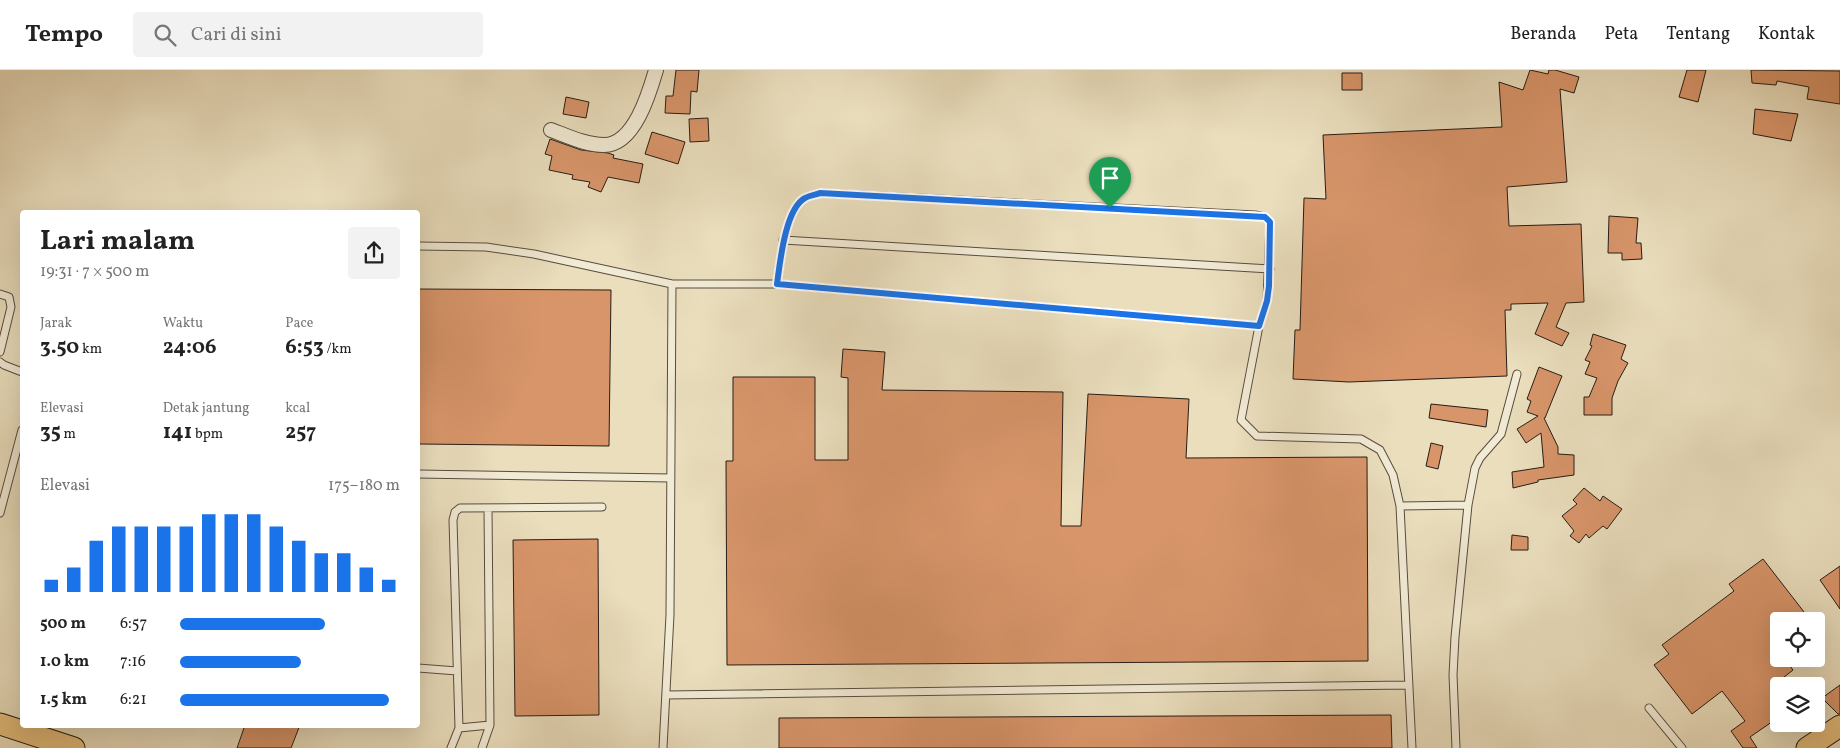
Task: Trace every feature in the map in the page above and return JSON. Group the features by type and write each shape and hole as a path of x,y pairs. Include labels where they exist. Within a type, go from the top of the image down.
{"main road":[{"path":"0,724 74,748"},
{"path":"1807,748 1840,726"}],"street":[{"path":"551,130 596,145 614,144 627,133 638,117 656,70"}],"lane":[{"path":"777,284 783,240 793,214 804,198 820,193 1265,217 1270,222 1270,269 1267,301 1259,326 1241,420 1257,436 1361,439 1380,450 1393,475 1400,506 1412,748"},
{"path":"783,240 1270,269"},
{"path":"420,246 496,248 534,254 672,284 777,284 1259,326"},
{"path":"663,748 670,615 672,284"},
{"path":"0,294 9,297 11,307 0,352"},
{"path":"0,362 20,371"},
{"path":"1456,748 1453,675 1468,505 1476,468 1480,458 1500,434 1517,374"},
{"path":"0,513 20,438"},
{"path":"420,474 671,478"},
{"path":"1400,506 1468,505"},
{"path":"451,748 459,728 453,520 455,512 460,508 602,507"},
{"path":"482,748 490,725 488,509"},
{"path":"420,668 457,671"},
{"path":"666,695 1408,685"},
{"path":"1649,708 1682,748"},
{"path":"459,728 490,725"}],"building":[{"path":"676,70 699,70 697,92 691,91 690,114 665,113 666,96 673,96"},
{"path":"1530,70 1548,74 1549,70 1555,70 1579,77 1574,93 1560,89 1567,182 1507,187 1509,226 1581,224 1584,302 1566,303 1556,327 1569,333 1562,346 1535,334 1548,303 1511,304 1511,310 1505,310 1507,376 1349,382 1293,379 1295,330 1300,330 1304,198 1326,199 1323,135 1502,127 1499,82 1523,90"},
{"path":"1687,70 1706,70 1698,102 1679,97"},
{"path":"1751,70 1840,71 1840,104 1807,99 1809,87 1777,81 1776,85 1752,83"},
{"path":"1342,73 1362,73 1362,90 1342,90"},
{"path":"566,97 589,102 586,118 563,114"},
{"path":"1755,109 1798,114 1791,141 1753,134"},
{"path":"708,118 709,141 690,142 689,119"},
{"path":"652,132 685,142 678,164 645,154"},
{"path":"550,139 581,150 608,153 614,155 613,158 643,164 639,183 608,177 601,192 588,187 590,182 572,179 573,175 549,170 552,156 545,154"},
{"path":"1609,216 1638,218 1636,243 1641,243 1642,259 1622,260 1622,253 1608,253"},
{"path":"420,289 611,290 609,446 420,444"},
{"path":"1593,334 1626,345 1621,359 1628,363 1618,381 1612,398 1612,415 1584,415 1584,397 1589,397 1597,378 1585,374 1590,362 1585,360 1592,346 1590,345"},
{"path":"843,349 885,352 882,390 1063,392 1061,526 1081,526 1088,394 1189,399 1186,458 1367,457 1368,661 727,665 726,461 733,461 733,377 815,377 815,460 848,460 848,378 841,377"},
{"path":"1539,367 1562,376 1544,418 1558,447 1558,454 1574,455 1574,475 1538,480 1538,482 1513,488 1512,472 1544,467 1541,433 1526,443 1517,429 1538,416 1527,412 1531,401 1527,399"},
{"path":"1431,404 1488,410 1486,427 1429,418"},
{"path":"1431,443 1443,446 1438,469 1426,466"},
{"path":"1584,488 1600,501 1603,496 1622,509 1607,529 1603,526 1589,538 1586,534 1579,543 1570,536 1574,531 1562,516 1577,504 1573,500"},
{"path":"1512,535 1528,537 1528,550 1511,550"},
{"path":"598,539 599,715 515,716 513,540"},
{"path":"1763,559 1804,612 1770,612 1770,667 1791,667 1793,670 1784,677 1770,677 1770,723 1750,737 1757,748 1743,748 1731,731 1745,721 1722,691 1692,714 1654,665 1669,654 1662,645 1734,591 1729,584"},
{"path":"1840,566 1840,609 1820,580"},
{"path":"1840,685 1840,714 1825,701 1825,696"},
{"path":"1391,715 1392,748 779,748 779,718"},
{"path":"244,728 299,728 291,748 237,748"}],"route":[{"path":"820,193 1110,208 1265,217 1270,222 1270,269 1267,301 1259,326 777,284 783,240 793,214 804,198 820,193"}]}
